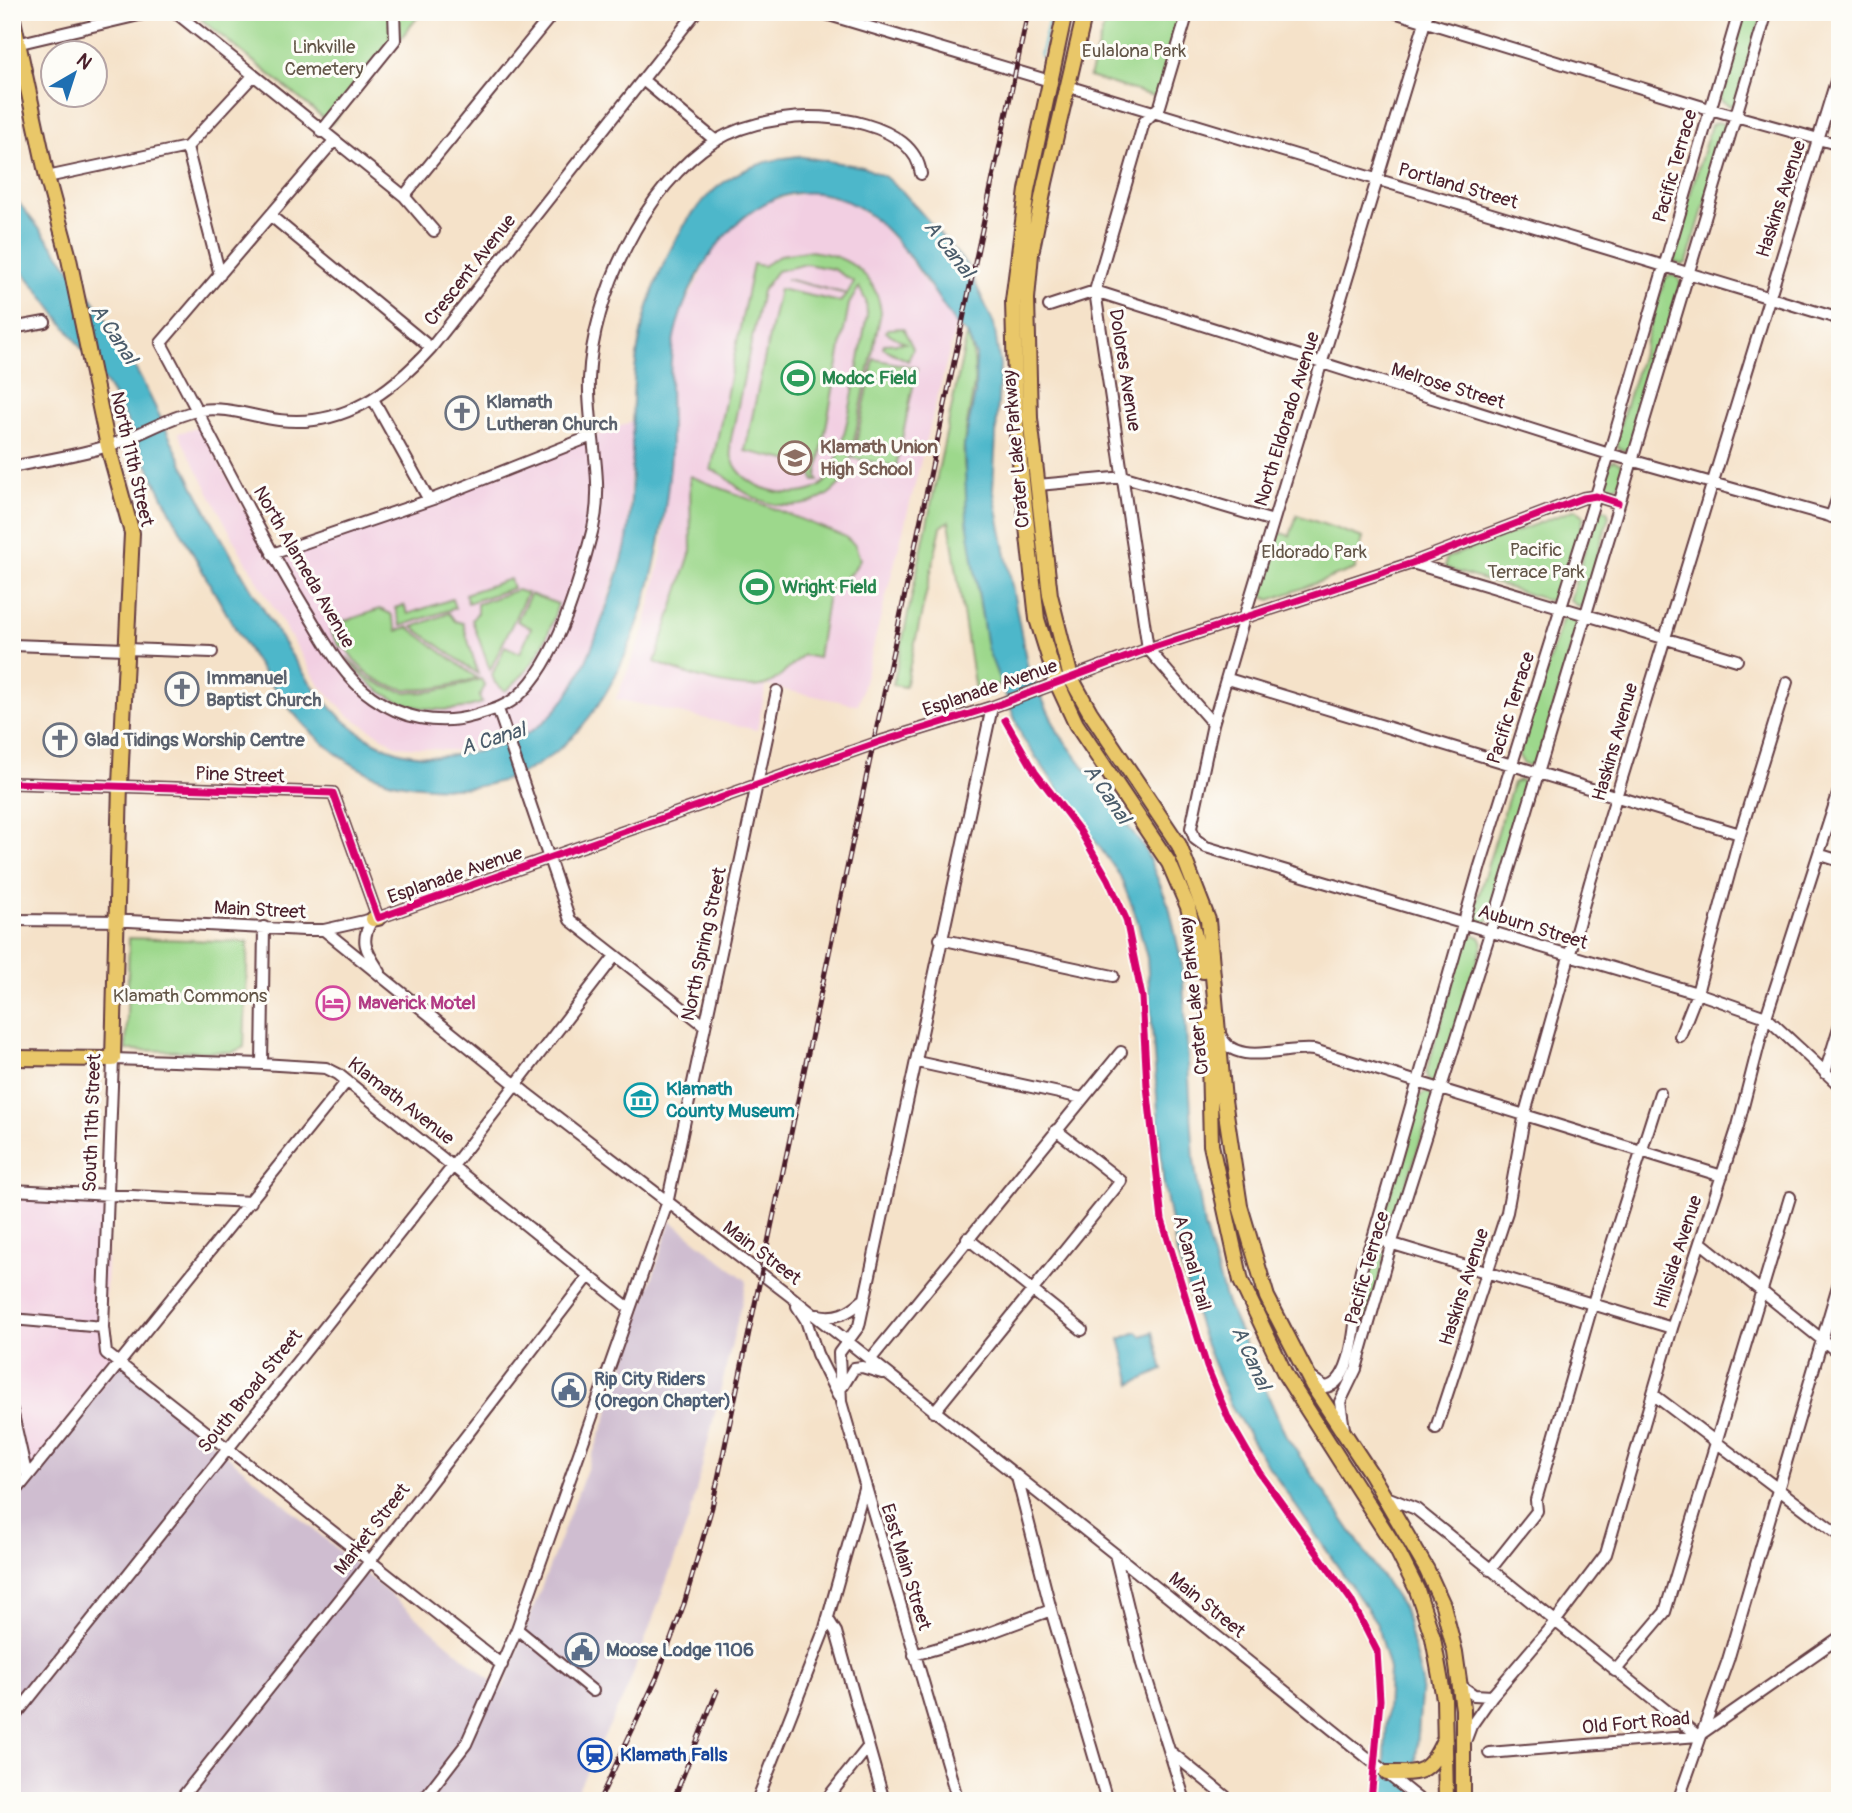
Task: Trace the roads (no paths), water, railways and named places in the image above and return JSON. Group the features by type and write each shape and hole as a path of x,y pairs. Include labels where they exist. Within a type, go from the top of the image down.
{"main road":[{"name":"Crater Lake Parkway","path":"1065,12 1027,190 1017,261 1012,359 1024,520 1037,620 1064,680 1090,712 1179,845 1208,920 1224,1100 1240,1206 1267,1297 1308,1376 1384,1496 1427,1570 1443,1605 1460,1685 1464,1746 1462,1801"},
{"name":"Crater Lake Parkway","path":"1085,12 1045,183 1031,254 1027,299 1027,361 1038,485 1050,594 1064,680 1076,724 1169,863 1188,907 1201,954 1208,1009 1211,1145 1241,1281 1286,1376 1396,1550 1417,1590 1433,1638 1444,1699 1446,1801"},
{"name":"North 11th Street","path":"12,15 15,44 68,254 108,446 132,533 129,649 120,784 117,920"},
{"path":"1045,183 1048,128 1056,94 1054,85 1049,81"},
{"name":"South 11th Street","path":"113,1059 117,920"},
{"name":"Klamath Avenue","path":"12,1058 113,1059"},
{"path":"1381,1768 1410,1774 1424,1770 1434,1761 1445,1737"}],"street":[{"path":"15,44 152,12"},
{"path":"175,12 333,142 404,196 434,231"},
{"path":"321,132 395,40 394,12"},
{"path":"404,196 554,12"},
{"name":"Crescent Avenue","path":"12,467 108,446 198,411 215,409 298,422 334,416 373,399 406,375 431,348 696,12"},
{"path":"819,12 1049,81"},
{"name":"Dolores Avenue","path":"1148,649 1125,477 1095,291 1144,122 1160,106 1188,12"},
{"path":"1394,12 1427,17 1710,110 1840,145"},
{"name":"Pacific Terrace","path":"1308,1376 1325,1387 1333,1387 1349,1364 1361,1270 1373,1238 1511,765 1609,454 1739,12"},
{"name":"Pacific Terrace","path":"1345,1434 1340,1402 1356,1369 1391,1245 1490,933 1630,460 1767,12"},
{"name":"North Eldorado Avenue","path":"1195,839 1191,828 1213,724 1427,17"},
{"name":"Haskins Avenue","path":"1436,1428 1507,1212 1525,1113 1663,638 1840,68"},
{"path":"47,177 187,146 253,76"},
{"path":"644,81 716,141"},
{"name":"Portland Street","path":"1067,86 1840,319"},
{"name":"North Alameda Avenue","path":"198,411 272,554 344,670 369,695 411,717 436,720 459,720 498,709 518,697 544,666 560,628 594,525 597,472 589,379 599,313 621,258 663,191 687,164 716,141 752,125 784,118 818,116 849,120 905,144 919,158 921,174"},
{"path":"198,411 162,343 333,142"},
{"path":"187,146 220,275"},
{"path":"271,216 431,348"},
{"path":"1049,306 1095,291"},
{"name":"Melrose Street","path":"1095,291 1609,454 1836,518"},
{"path":"12,328 45,322"},
{"path":"373,399 429,500"},
{"path":"272,554 429,500 592,436"},
{"path":"1038,485 1125,477 1273,521"},
{"path":"1836,518 1840,491"},
{"path":"1596,496 1618,503"},
{"name":"Esplanade Avenue","path":"324,930 375,918 549,859 992,707 1148,649 1354,579 1412,563 1596,496"},
{"path":"1412,563 1738,660"},
{"path":"12,645 212,652"},
{"path":"1148,649 1213,724"},
{"path":"1228,679 1740,834"},
{"path":"1680,1036 1696,993 1740,834 1787,682"},
{"name":"North Spring Street","path":"422,1801 466,1744 517,1629 586,1443 667,1204 777,691"},
{"name":"East Main Street","path":"958,1801 864,1488 841,1402 839,1353 859,1326 862,1301 917,1062 940,939 992,707"},
{"path":"498,709 570,920 704,1025"},
{"name":"Pine Street","path":"12,783 120,784 228,792 333,793 375,918"},
{"name":"Hillside Avenue","path":"1464,1746 1471,1726 1492,1696 1554,1623 1606,1554 1672,1328 1722,1176 1766,1017 1821,855 1840,788"},
{"name":"Auburn Street","path":"1195,839 1206,847 1696,993 1766,1017 1840,1086"},
{"path":"1821,855 1840,861"},
{"path":"375,918 364,932 363,946 386,980"},
{"name":"Main Street","path":"12,920 117,920 324,930 667,1204 848,1342 1420,1800"},
{"path":"262,1064 264,927"},
{"path":"940,939 1113,976"},
{"name":"South Broad Street","path":"12,1720 453,1166 615,956"},
{"path":"1825,1073 1840,1024"},
{"path":"1218,1028 1223,1042 1230,1049 1245,1054 1314,1050 1722,1176"},
{"path":"870,1360 1121,1052"},
{"name":"Klamath Avenue","path":"113,1059 326,1068 347,1081 630,1309"},
{"name":"South 11th Street","path":"103,1327 110,1197 113,1059"},
{"path":"917,1062 1082,1098"},
{"path":"12,1496 347,1081"},
{"path":"1490,1570 1537,1511 1536,1500 1592,1306 1660,1093"},
{"path":"934,1412 1121,1181 1056,1130"},
{"path":"12,1190 251,1202"},
{"path":"1615,1671 1665,1612 1714,1442 1790,1197"},
{"path":"967,1238 1082,1330"},
{"path":"1373,1238 1672,1328"},
{"path":"1700,1242 1840,1354"},
{"name":"Market Street","path":"179,1801 369,1563 589,1276"},
{"path":"1682,1799 1698,1737 1728,1661 1840,1279"},
{"path":"789,1296 806,1320 817,1354 841,1402"},
{"path":"813,1315 830,1318 844,1314 862,1301"},
{"path":"12,1319 103,1327 107,1353 369,1563 502,1665"},
{"path":"841,1402 844,1381 854,1368 862,1367 888,1374"},
{"path":"1654,1395 1840,1536"},
{"path":"12,1410 16,1444 27,1477"},
{"path":"1017,1477 1051,1610 1107,1801"},
{"path":"757,1801 828,1619 864,1488"},
{"path":"1384,1496 1416,1509 1698,1737"},
{"path":"1115,1554 1142,1664 1185,1801"},
{"path":"914,1655 984,1635 1051,1610"},
{"path":"828,1619 836,1632 884,1801"},
{"path":"517,1629 593,1691"},
{"name":"Old Fort Road","path":"1489,1754 1698,1737 1779,1676 1840,1637"},
{"path":"1460,1685 1474,1695 1492,1696"},
{"path":"825,1801 868,1746"},
{"path":"1172,1753 1231,1801"}],"water":[{"name":"A Canal","path":"798,156 863,167 884,176 902,191 967,265 994,324 1000,365 993,488 1028,669 1058,732 1145,849 1169,906 1182,964 1194,1160 1204,1227 1226,1301 1286,1436 1404,1609 1422,1682 1413,1801 1383,1801 1389,1669 1376,1622 1262,1457 1229,1402 1203,1338 1177,1253 1163,1180 1147,958 1137,919 1120,876 1023,739 987,648 967,521 964,446 975,394 976,356 967,334 956,325 901,246 875,219 861,209 828,195 798,193 770,201 744,217 722,240 703,266 677,325 671,360 671,448 664,517 653,571 637,625 615,676 586,721 549,757 503,780 447,788 393,782 356,766 329,748 283,700 263,673 212,588 111,392 18,265 13,256 10,234 12,194 76,277 124,347 216,528 296,663 312,685 347,723 368,738 391,749 416,755 444,756 506,744 529,732 548,718 565,699 578,677 613,590 627,540 637,355 661,270 689,219 707,197 727,180 761,164"},
{"path":"1137,1332 1141,1336 1153,1332 1163,1370 1132,1384 1120,1339"}],"waterway":[{"path":"1040,57 1051,12"}],"railway":[{"path":"599,1801 657,1677 684,1604 712,1507 1028,12"},
{"path":"673,1801 717,1691"}],"place":[{"name":"Modoc Field","path":"798,378"},
{"name":"Klamath Lutheran Church","path":"462,413"},
{"name":"Klamath Union High School","path":"795,458"},
{"name":"Wright Field","path":"757,587"},
{"name":"Immanuel Baptist Church","path":"182,689"},
{"name":"Glad Tidings Worship Centre","path":"60,740"},
{"name":"Maverick Motel","path":"333,1003"},
{"name":"Klamath County Museum","path":"641,1100"},
{"name":"Rip City Riders (Oregon Chapter)","path":"569,1390"},
{"name":"Moose Lodge 1106","path":"582,1650"},
{"name":"Klamath Falls","path":"595,1755"}],"park label":[{"name":"Eulalona Park","path":"1134,51"},
{"name":"Linkville Cemetery","path":"324,58"},
{"name":"Eldorado Park","path":"1314,552"},
{"name":"Pacific Terrace Park","path":"1536,561"},
{"name":"Klamath Commons","path":"190,996"}]}
